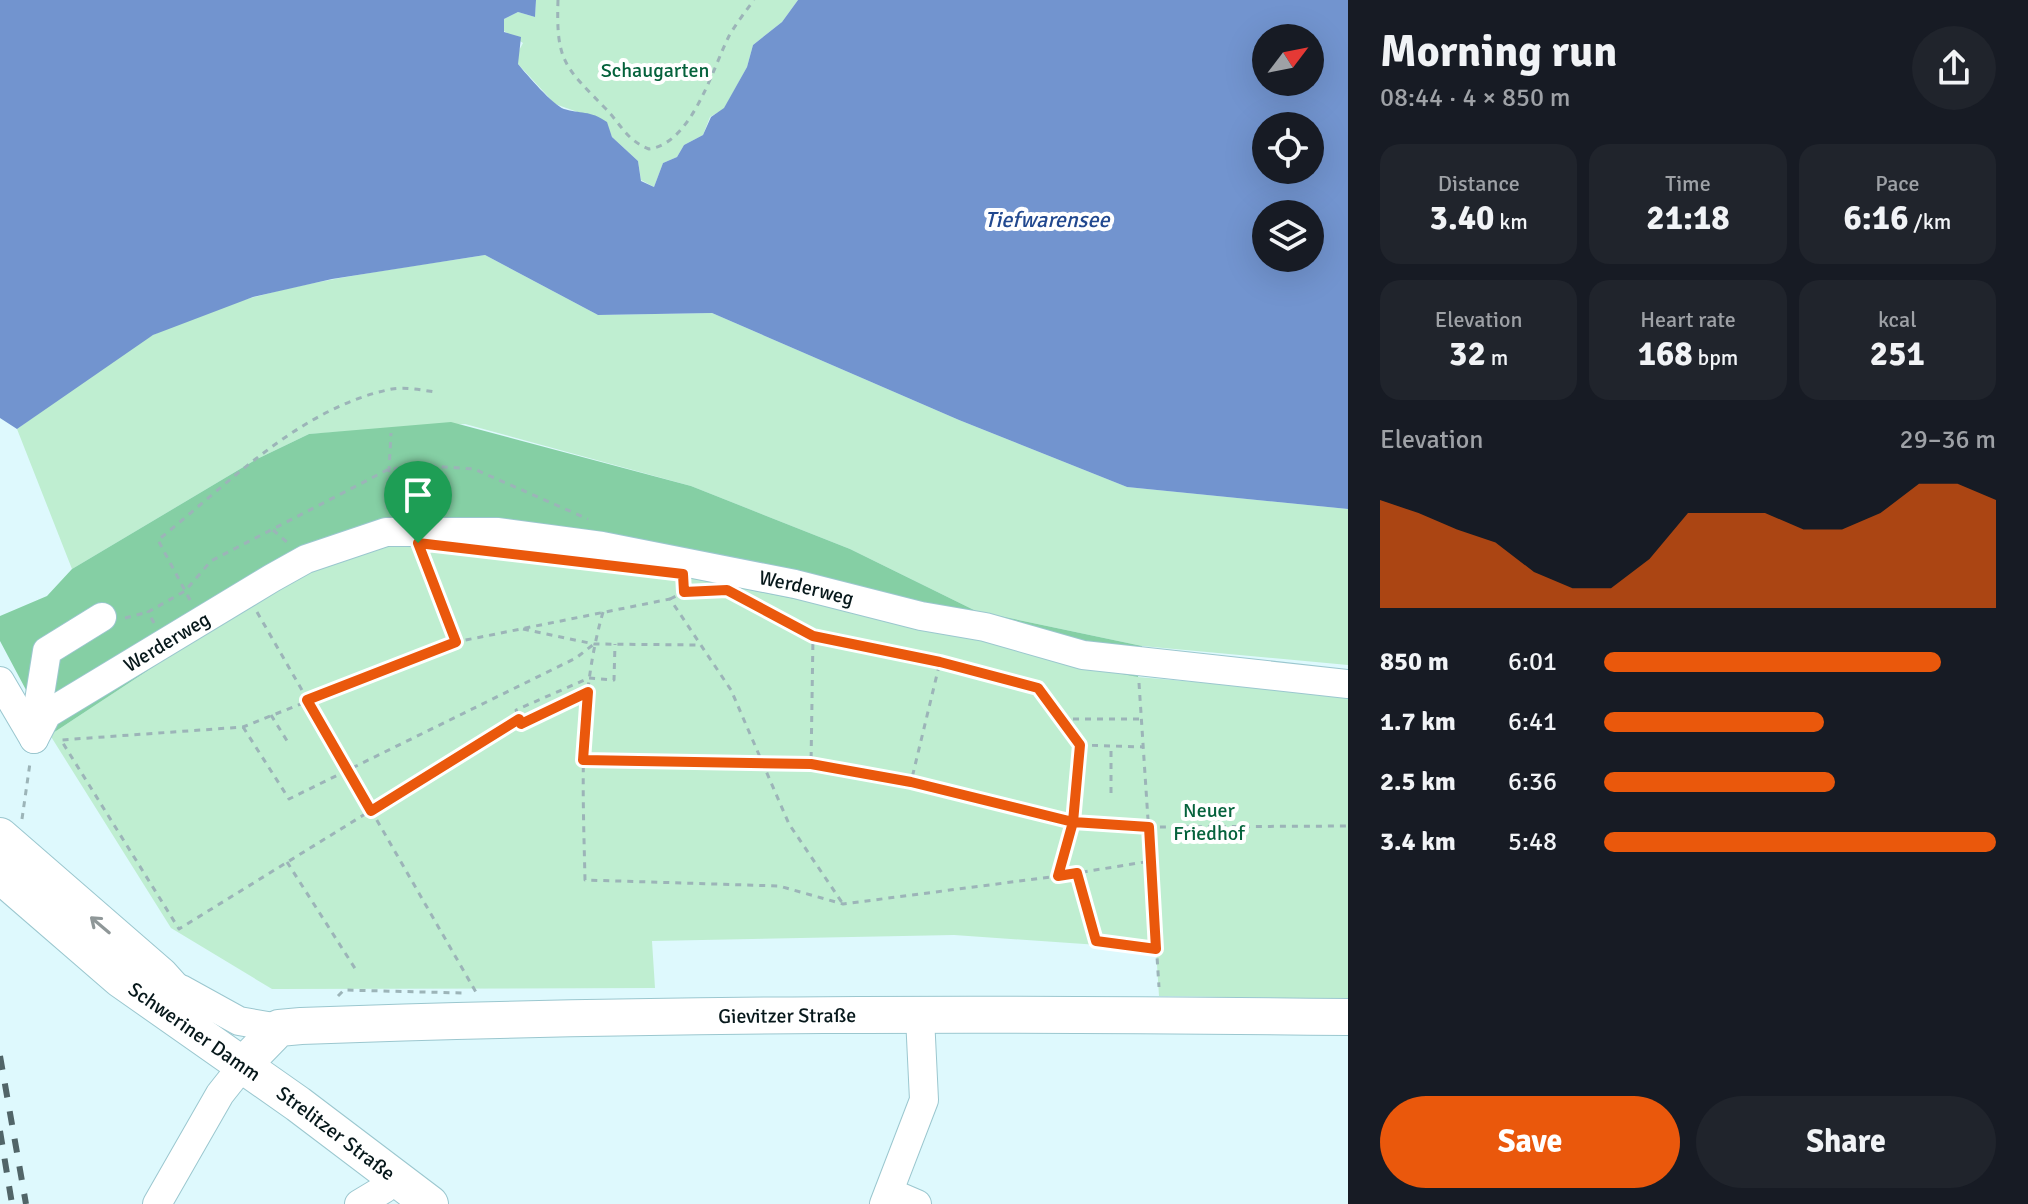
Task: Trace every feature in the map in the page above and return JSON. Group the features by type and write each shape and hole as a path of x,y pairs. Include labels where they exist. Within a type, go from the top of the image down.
{"main road":[{"name":"Schweriner Damm","path":"11,829 160,975 243,1065"},
{"name":"Schweriner Damm","path":"1,876 120,979 243,1065"},
{"name":"Gievitzer Straße","path":"279,1028 421,1021 1161,1015 1348,1017"},
{"path":"243,1065 279,1028"},
{"name":"Strelitzer Straße","path":"243,1065 430,1204"}],"street":[{"name":"Werderweg","path":"34,739 47,714 272,578 306,559 386,532 497,532 602,546 985,627 1083,655 1348,684"},
{"path":"34,739 47,651 102,617"},
{"path":"0,681 34,739"},
{"path":"160,975 239,1021 279,1028"},
{"path":"917,1204 887,1198 924,1100 920,1017"},
{"path":"157,1204 220,1094 243,1065"},
{"path":"359,1204 384,1189 394,1178"}],"path":[{"path":"558,0 556,39 566,65 579,85 606,109 624,135 649,149 674,139 700,101 731,33 754,0"},
{"path":"179,579 158,540 287,436 343,404 395,388 435,392"},
{"path":"386,532 391,433"},
{"path":"418,543 456,642"},
{"path":"683,583 684,592"},
{"path":"519,719 179,929 61,740 243,727 456,642 670,599 684,592 713,590"},
{"path":"739,596 813,636 940,662 1038,688 1080,745 1073,822 1058,876"},
{"path":"670,599 731,690 789,824 843,904"},
{"path":"254,607 479,997"},
{"path":"603,612 589,678 583,760 585,880 779,886 843,904 1151,861"},
{"path":"521,629 594,644 701,645"},
{"path":"811,764 813,636"},
{"path":"243,727 289,799 576,658 594,644"},
{"path":"588,692 521,724 516,710 589,678 614,680 615,644"},
{"path":"911,782 940,662"},
{"path":"1138,677 1161,1015"},
{"path":"271,715 289,744"},
{"path":"1061,719 1142,719"},
{"path":"11,829 34,739"},
{"path":"1080,745 1144,747"},
{"path":"1111,746 1111,793"},
{"path":"583,760 811,764 911,782 1073,822 1149,827 1348,826"},
{"path":"287,862 356,970"},
{"path":"1077,873 1096,941 1156,949"}],"green space":[{"name":"Schaugarten","path":"536,0 798,0 782,22 753,45 747,67 724,109 710,117 703,135 684,145 677,157 663,163 654,187 641,180 638,161 612,137 606,122 555,104 518,64 516,56 523,43 504,31 504,19 518,12 535,17"},
{"path":"485,255 598,315 712,313 959,420 1127,487 1348,509 1348,665 1142,646 976,611 850,549 691,486 465,424 309,434 257,459 72,569 17,429 119,355 153,335 192,318 274,292"},
{"path":"451,422 691,486 850,549 976,611 1142,646 1138,677 1096,669 1037,648 541,548 389,539 305,567 50,735 0,641 0,616 47,596 72,569 257,459 309,434"},
{"name":"Neuer Friedhof","path":"389,539 541,548 1037,648 1138,677 1348,695 1348,999 1159,996 1156,949 954,935 652,941 655,988 272,989 171,928 50,735 305,567"}],"water":[{"name":"Tiefwarensee","path":"0,0 536,0 535,17 518,12 504,19 504,32 521,37 518,64 559,106 607,122 612,137 638,161 641,181 654,187 663,163 677,157 684,145 703,135 711,117 724,108 747,67 753,45 782,22 798,0 1348,0 1348,509 1127,487 959,420 712,313 598,315 485,255 332,279 253,297 153,335 17,429 0,418"}],"railway":[{"path":"0,1056 26,1204"},
{"path":"0,1131 12,1204"}],"route":[{"path":"418,543 456,642 307,700 371,811 519,719 521,724 588,692 583,760 811,764 911,782 1073,822 1149,827 1156,949 1096,941 1077,873 1058,876 1073,822 1080,745 1038,688 940,662 813,636 727,590 684,592 683,574 418,543"}]}
